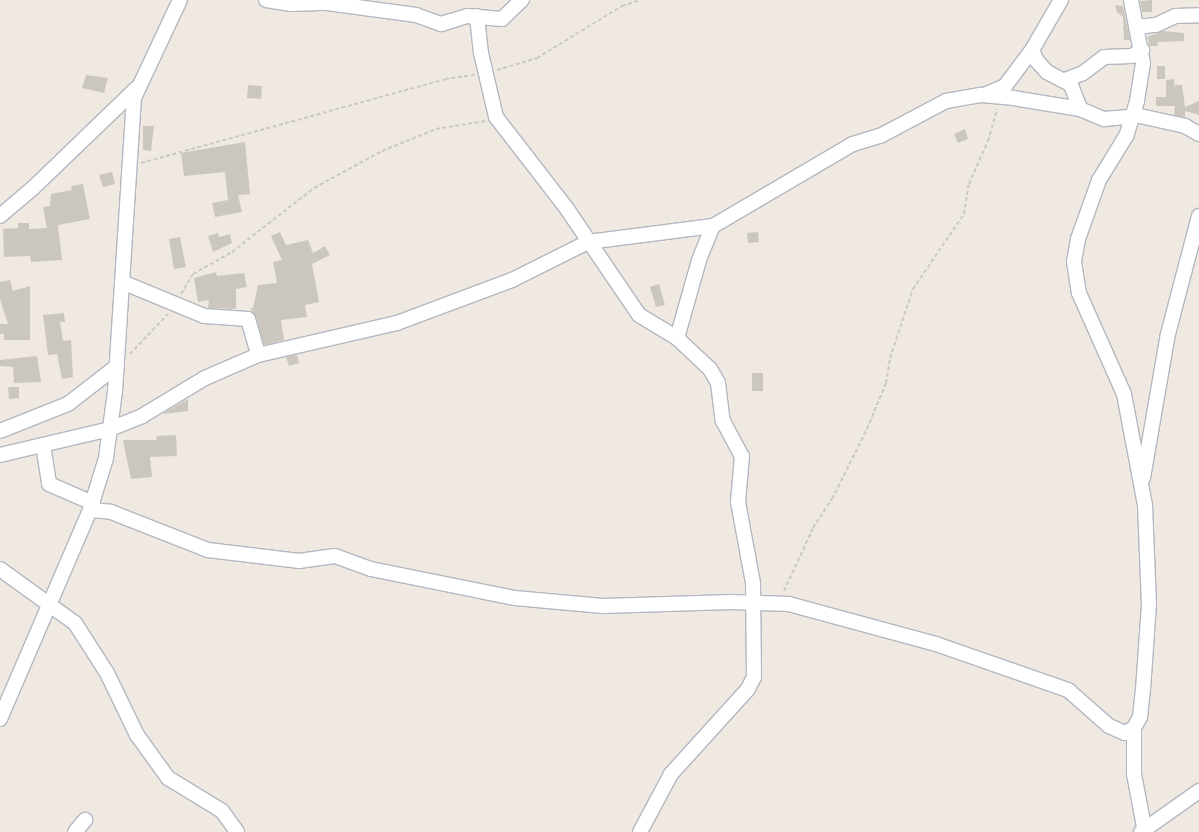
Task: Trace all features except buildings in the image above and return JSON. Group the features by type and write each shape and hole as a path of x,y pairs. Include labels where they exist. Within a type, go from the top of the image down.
{"street":[{"path":"1,215 34,188 137,88 180,0"},
{"path":"266,0 329,2 416,15 441,24 477,16 502,20 522,0"},
{"path":"0,455 110,430 142,416 205,378 258,355 397,324 512,280 588,242 713,226 852,144 880,136 946,101 996,92 1005,86 1032,50 1061,0"},
{"path":"43,445 49,484 91,507 111,512 208,550 299,561 335,556 371,569 515,598 603,606 789,604 936,644 1068,690 1109,726 1125,733 1134,728 1140,718 1149,604 1148,547 1142,486 1124,394 1079,293 1074,262 1078,239 1099,180 1126,136 1133,116 1143,63 1131,0"},
{"path":"1136,27 1156,25 1175,16 1199,15"},
{"path":"477,16 496,117 548,183 588,242 628,294 639,315 677,338 710,369 718,383 723,421 742,456 738,502 754,604 754,677 748,689 671,774 640,832"},
{"path":"1032,50 1037,61 1048,72 1066,80 1080,109"},
{"path":"1066,80 1084,73 1104,57 1132,56 1142,50"},
{"path":"0,719 91,507 106,458 117,366 129,166 137,88"},
{"path":"981,95 1080,109 1104,119 1133,116 1185,126 1199,134"},
{"path":"1185,126 1199,120"},
{"path":"1142,486 1168,334 1199,216"},
{"path":"677,338 699,260 713,226"},
{"path":"122,282 204,316 248,319 258,355"},
{"path":"0,431 68,404 117,366"},
{"path":"0,569 50,603 75,623 107,673 137,735 168,778 222,811 237,832"},
{"path":"1134,728 1134,774 1144,831 1199,792"},
{"path":"75,832 85,820"}],"path":[{"path":"129,166 445,79 487,74 538,58 622,6 641,0"},
{"path":"779,604 813,528 832,499 867,429 886,383 890,358 913,289 964,214 969,184 988,141 1000,97"},
{"path":"117,366 177,305 192,274 232,252 314,188 382,150 436,129 496,117"}]}
